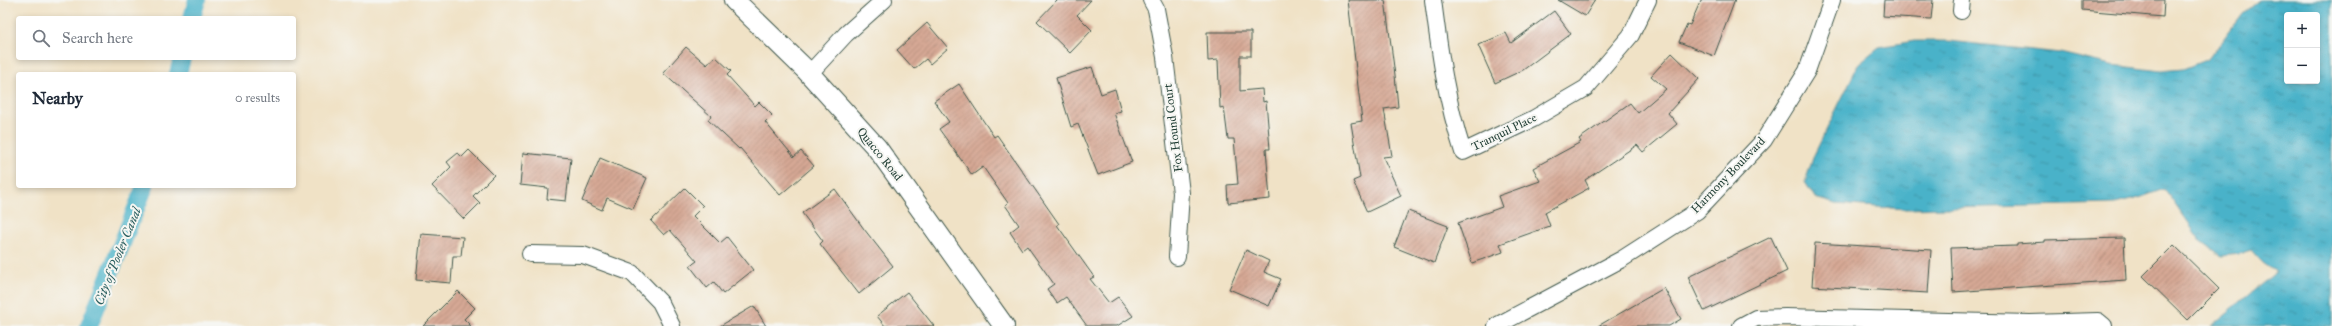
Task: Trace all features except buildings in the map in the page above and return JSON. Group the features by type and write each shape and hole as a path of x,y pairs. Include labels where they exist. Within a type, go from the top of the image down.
{"street":[{"name":"Quacco Road","path":"734,0 810,73 877,148 1004,326"},
{"path":"810,73 846,34 884,0"},
{"name":"Fox Hound Court","path":"1151,0 1156,9 1165,57 1181,193 1177,257"},
{"name":"Tranquil Place","path":"1434,0 1442,71 1452,118 1463,152 1532,118 1586,88 1631,35 1648,0"},
{"name":"Harmony Boulevard","path":"1496,326 1513,322 1622,259 1697,211 1764,140 1807,71 1832,0"},
{"path":"530,254 583,255 632,273 660,302 672,326"},
{"path":"1742,326 1756,318 1785,317 2030,324 2098,321 2104,326"}],"water":[{"path":"2259,0 2332,0 2332,326 2211,326 2276,272 2263,263 2251,250 2238,254 2222,256 2200,240 2164,189 2139,198 2115,204 1905,209 1836,204 1815,198 1805,182 1814,155 1859,63 1879,47 1914,41 1949,41 2060,53 2111,65 2161,71 2183,69 2208,59 2243,13"}],"waterway":[{"name":"City of Pooler Canal","path":"193,16 197,0"},
{"name":"City of Pooler Canal","path":"178,72 182,60"},
{"name":"City of Pooler Canal","path":"89,326 144,188"}]}
